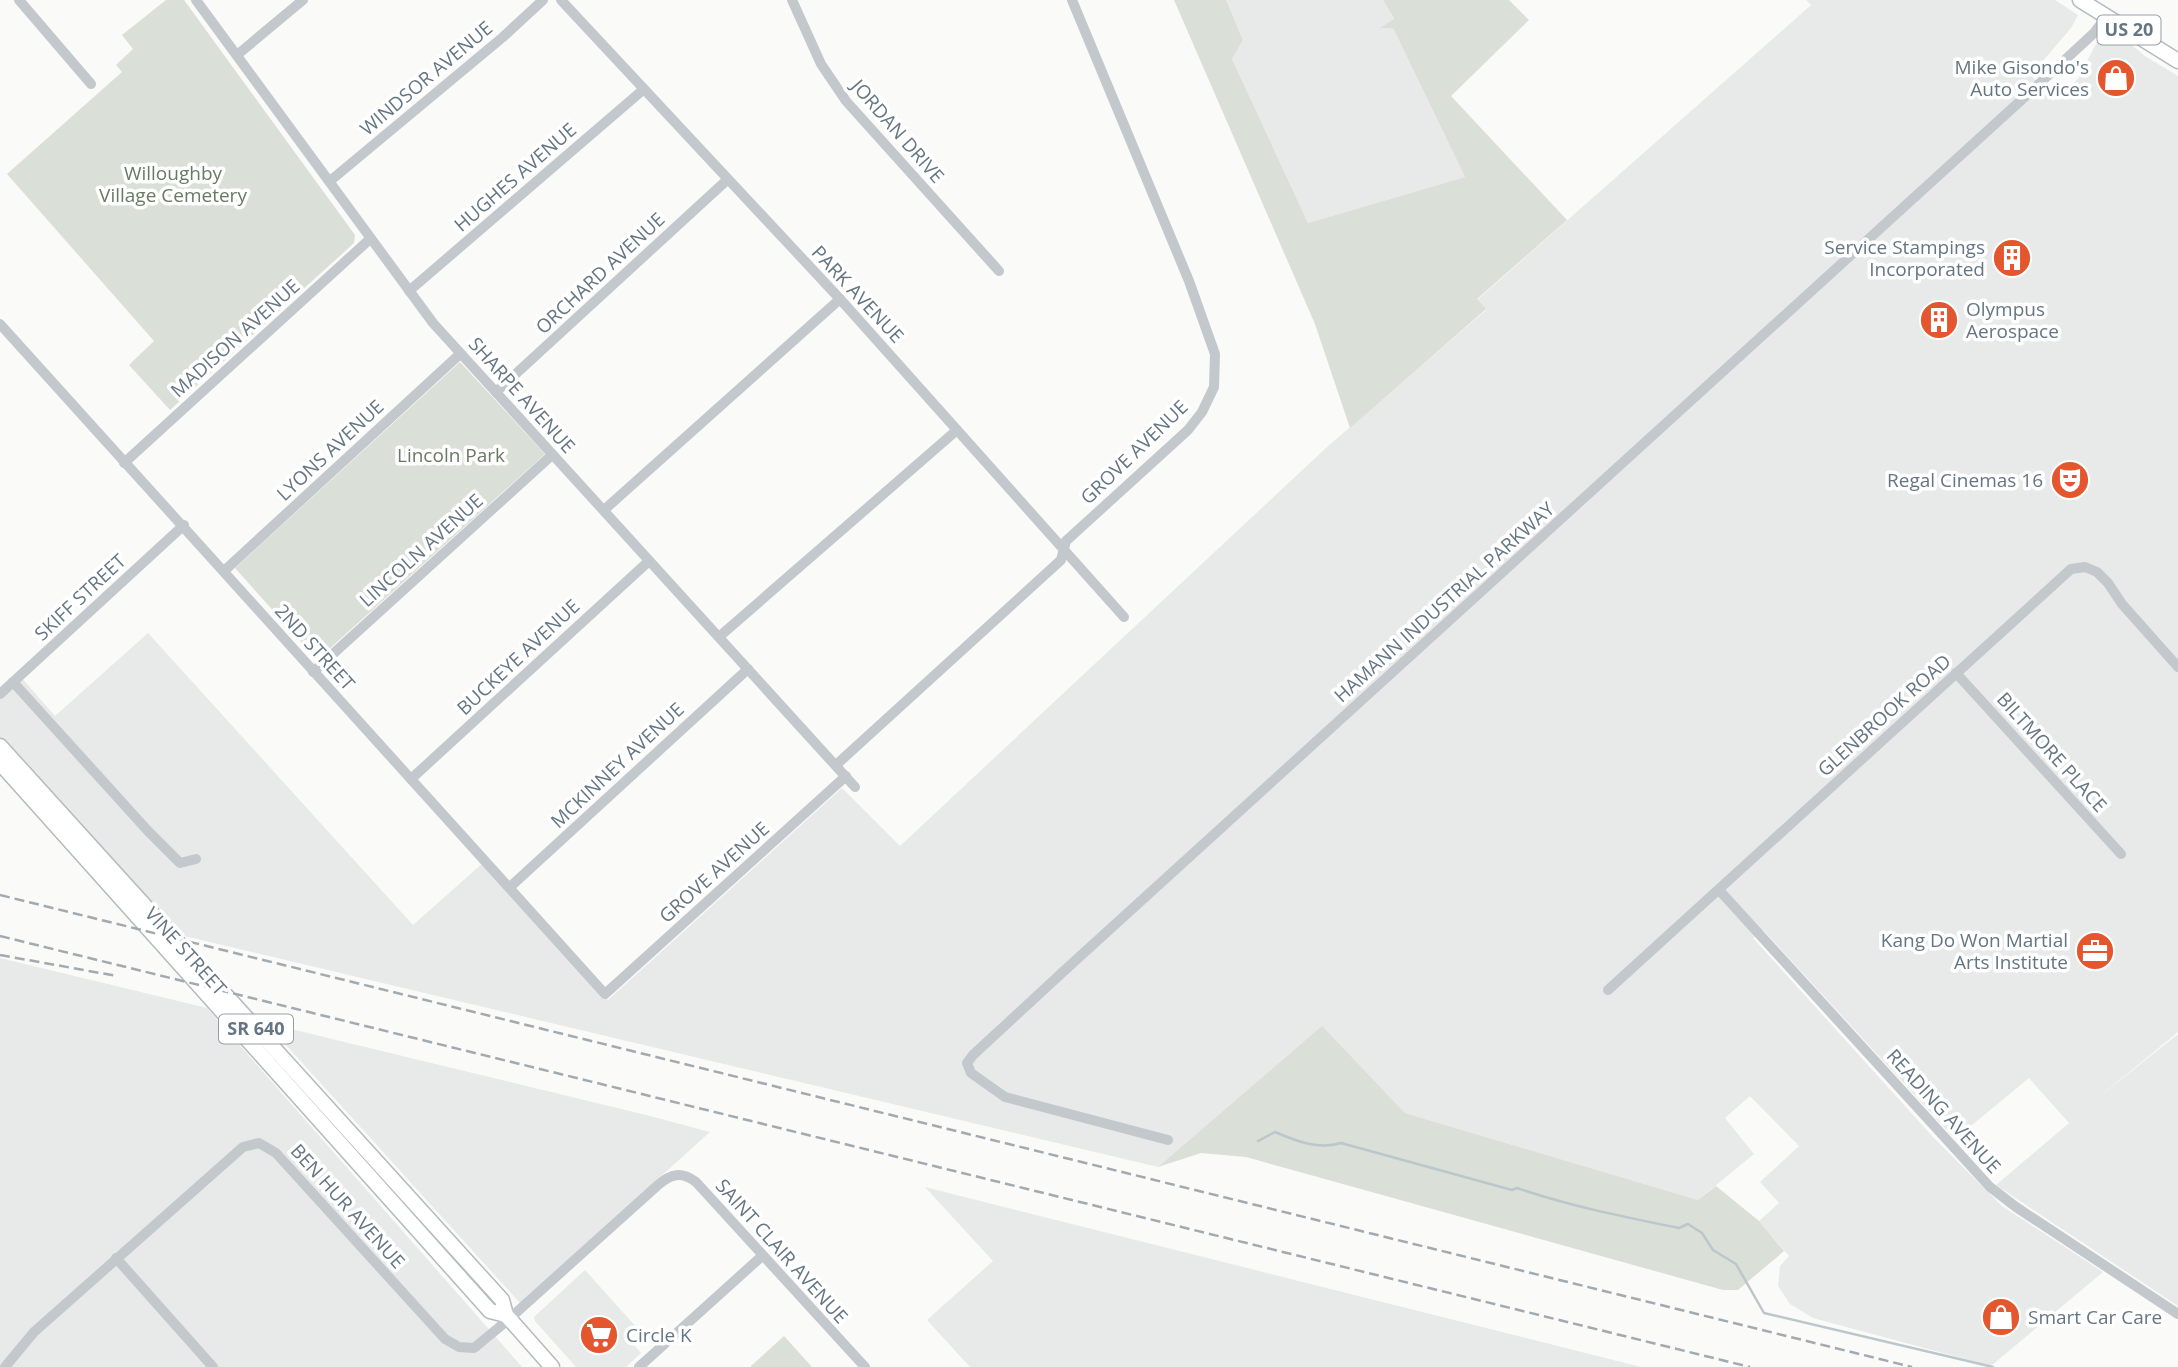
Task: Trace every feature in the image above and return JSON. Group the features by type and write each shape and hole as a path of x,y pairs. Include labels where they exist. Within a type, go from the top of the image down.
{"main road":[{"name":"US 20","path":"2080,0 2178,61"},
{"name":"VINE STREET","path":"0,746 502,1300 508,1317 552,1367"},
{"name":"VINE STREET","path":"0,763 490,1311 508,1317"}],"street":[{"path":"19,0 92,84"},
{"name":"SHARPE AVENUE","path":"196,0 433,323 855,787"},
{"path":"237,55 303,0"},
{"name":"WINDSOR AVENUE","path":"330,181 503,37 543,0"},
{"name":"PARK AVENUE","path":"561,0 841,299 1124,617"},
{"name":"JORDAN DRIVE","path":"792,0 821,64 846,101 999,271"},
{"name":"GROVE AVENUE","path":"836,765 1061,560 1066,541 1188,430 1202,412 1214,387 1215,354 1188,281 1072,0"},
{"name":"HAMANN INDUSTRIAL PARKWAY","path":"1168,1140 1004,1097 971,1073 968,1063 973,1055 1065,970 2028,94 2094,33 2106,17"},
{"name":"HUGHES AVENUE","path":"410,291 644,89"},
{"name":"ORCHARD AVENUE","path":"496,392 727,180"},
{"name":"MADISON AVENUE","path":"124,463 370,239"},
{"path":"604,510 841,299"},
{"name":"2ND STREET","path":"0,324 605,994"},
{"name":"LYONS AVENUE","path":"224,571 460,354"},
{"path":"720,636 957,429"},
{"name":"LINCOLN AVENUE","path":"313,672 552,455"},
{"name":"SKIFF STREET","path":"0,694 184,525"},
{"name":"BUCKEYE AVENUE","path":"411,779 649,561"},
{"name":"GLENBROOK ROAD","path":"1608,990 2068,572 2085,567 2097,572 2178,667"},
{"name":"MCKINNEY AVENUE","path":"510,887 748,669"},
{"name":"BILTMORE PLACE","path":"1956,673 2121,854"},
{"path":"13,682 180,863 196,859"},
{"name":"GROVE AVENUE","path":"605,994 846,776"},
{"name":"READING AVENUE","path":"1719,890 1990,1187 2178,1314"},
{"name":"BEN HUR AVENUE","path":"5,1367 34,1332 116,1258 243,1147 259,1143 276,1153 445,1339 459,1347 474,1348 508,1317"},
{"name":"SAINT CLAIR AVENUE","path":"508,1317 657,1185 668,1177 679,1174 696,1182 865,1367"},
{"path":"639,1367 762,1256"},
{"path":"116,1258 213,1367"}],"shaded area":[{"path":"1226,0 1383,0 1394,20 1382,27 1393,28 1465,177 1308,223 1232,59 1243,40"},
{"path":"1806,0 2055,0 2078,15 2071,28 2031,75 2053,101 2078,79 2106,24 2145,56 2178,76 2178,1032 2093,1102 2178,1034 2178,1306 1996,1185 2069,1123 2029,1078 1955,1139 1763,930 1753,938 1933,1137 2002,1206 2103,1272 1991,1366 1813,1318 1790,1304 1778,1286 1780,1266 1789,1256 1759,1221 1779,1203 1760,1182 1799,1146 1750,1096 1725,1118 1754,1154 1698,1200 1405,1113 1322,1027 1158,1167 176,934 0,741 0,696 21,677 55,716 148,633 413,925 484,862 608,1000 842,788 900,846 1327,447 1486,310 1477,300 1811,5"},
{"path":"0,958 207,1008 522,1367 0,1367"},
{"path":"266,1023 646,1115 710,1132 520,1303"},
{"path":"925,1187 1641,1367 970,1367 927,1320 993,1261"},
{"path":"585,1270 637,1328 627,1337 641,1353 626,1367 576,1367 535,1321 534,1317"}],"green space":[{"name":"Willoughby Village Cemetery","path":"166,0 184,0 355,235 354,243 170,410 129,365 154,341 7,174 122,72 116,65 133,49 122,35"},
{"path":"1174,0 1226,0 1243,40 1232,59 1308,223 1465,177 1393,28 1380,28 1394,19 1383,0 1509,0 1529,20 1451,96 1567,220 1477,299 1486,309 1350,428 1315,324"},
{"name":"Lincoln Park","path":"460,362 545,454 317,660 235,568"},
{"path":"1322,1026 1405,1113 1698,1200 1716,1186 1759,1221 1784,1251 1738,1290 1723,1290 1246,1157 1201,1153 1158,1167"},
{"path":"784,1336 812,1367 750,1367"}],"waterway":[{"path":"1258,1141 1275,1132 1316,1145 1341,1143 1597,1211 1679,1228 1688,1224 1702,1233 1713,1250 1736,1264 1764,1313 1993,1367"}],"railway":[{"path":"0,895 1912,1367"},
{"path":"0,936 1750,1367"},
{"path":"0,955 117,976"}],"place":[{"name":"Mike Gisondo's Auto Services","path":"2116,78"},
{"name":"Service Stampings Incorporated","path":"2012,258"},
{"name":"Olympus Aerospace","path":"1939,320"},
{"name":"Regal Cinemas 16","path":"2070,480"},
{"name":"Kang Do Won Martial Arts Institute","path":"2095,951"},
{"name":"Smart Car Care","path":"2001,1317"},
{"name":"Circle K","path":"599,1335"}]}
